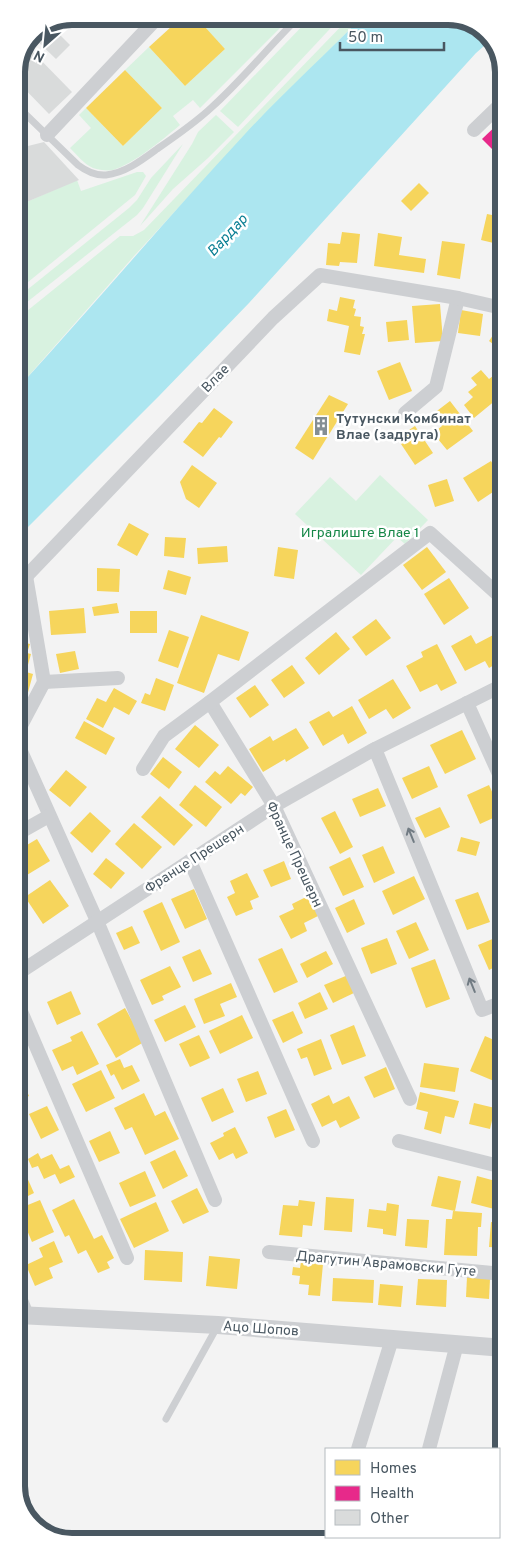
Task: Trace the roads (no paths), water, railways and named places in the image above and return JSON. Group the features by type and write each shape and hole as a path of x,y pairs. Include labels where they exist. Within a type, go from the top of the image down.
{"street":[{"path":"47,135 151,25"},
{"path":"474,130 495,110"},
{"name":"Влае","path":"25,578 272,318 320,274 458,298 495,306"},
{"path":"405,413 436,387 458,298"},
{"path":"143,770 164,736 430,534 495,592"},
{"path":"25,595 44,682 25,718"},
{"path":"44,682 118,678"},
{"name":"Францe Прешерн","path":"25,969 274,806 375,749 495,689"},
{"name":"Франце Прешерн","path":"210,702 274,806 410,1099"},
{"path":"467,702 495,765"},
{"path":"375,749 482,1010 495,1005"},
{"path":"25,763 97,921 215,1200"},
{"path":"25,830 49,816"},
{"path":"190,861 313,1141"},
{"path":"25,1018 127,1258"},
{"path":"399,1141 495,1164"},
{"name":"Драгутин Аврамовски Гуте","path":"269,1252 495,1273"},
{"name":"Ацо Шопов","path":"25,1315 218,1325 495,1347"},
{"path":"358,1448 392,1339"},
{"path":"429,1448 457,1344"}],"lane":[{"path":"25,114 78,165 92,173 106,176 120,172 185,130 212,107 291,25"},
{"path":"166,1419 218,1325"}],"water":[{"name":"Вардар","path":"354,25 451,25 472,31 486,45 249,303 25,530 25,380 187,197 274,104"}],"place":[{"name":"Тутунски Комбинат Влае (задруга)","path":"321,426"}],"park label":[{"name":"Игралиште Влае 1","path":"360,532"}]}
